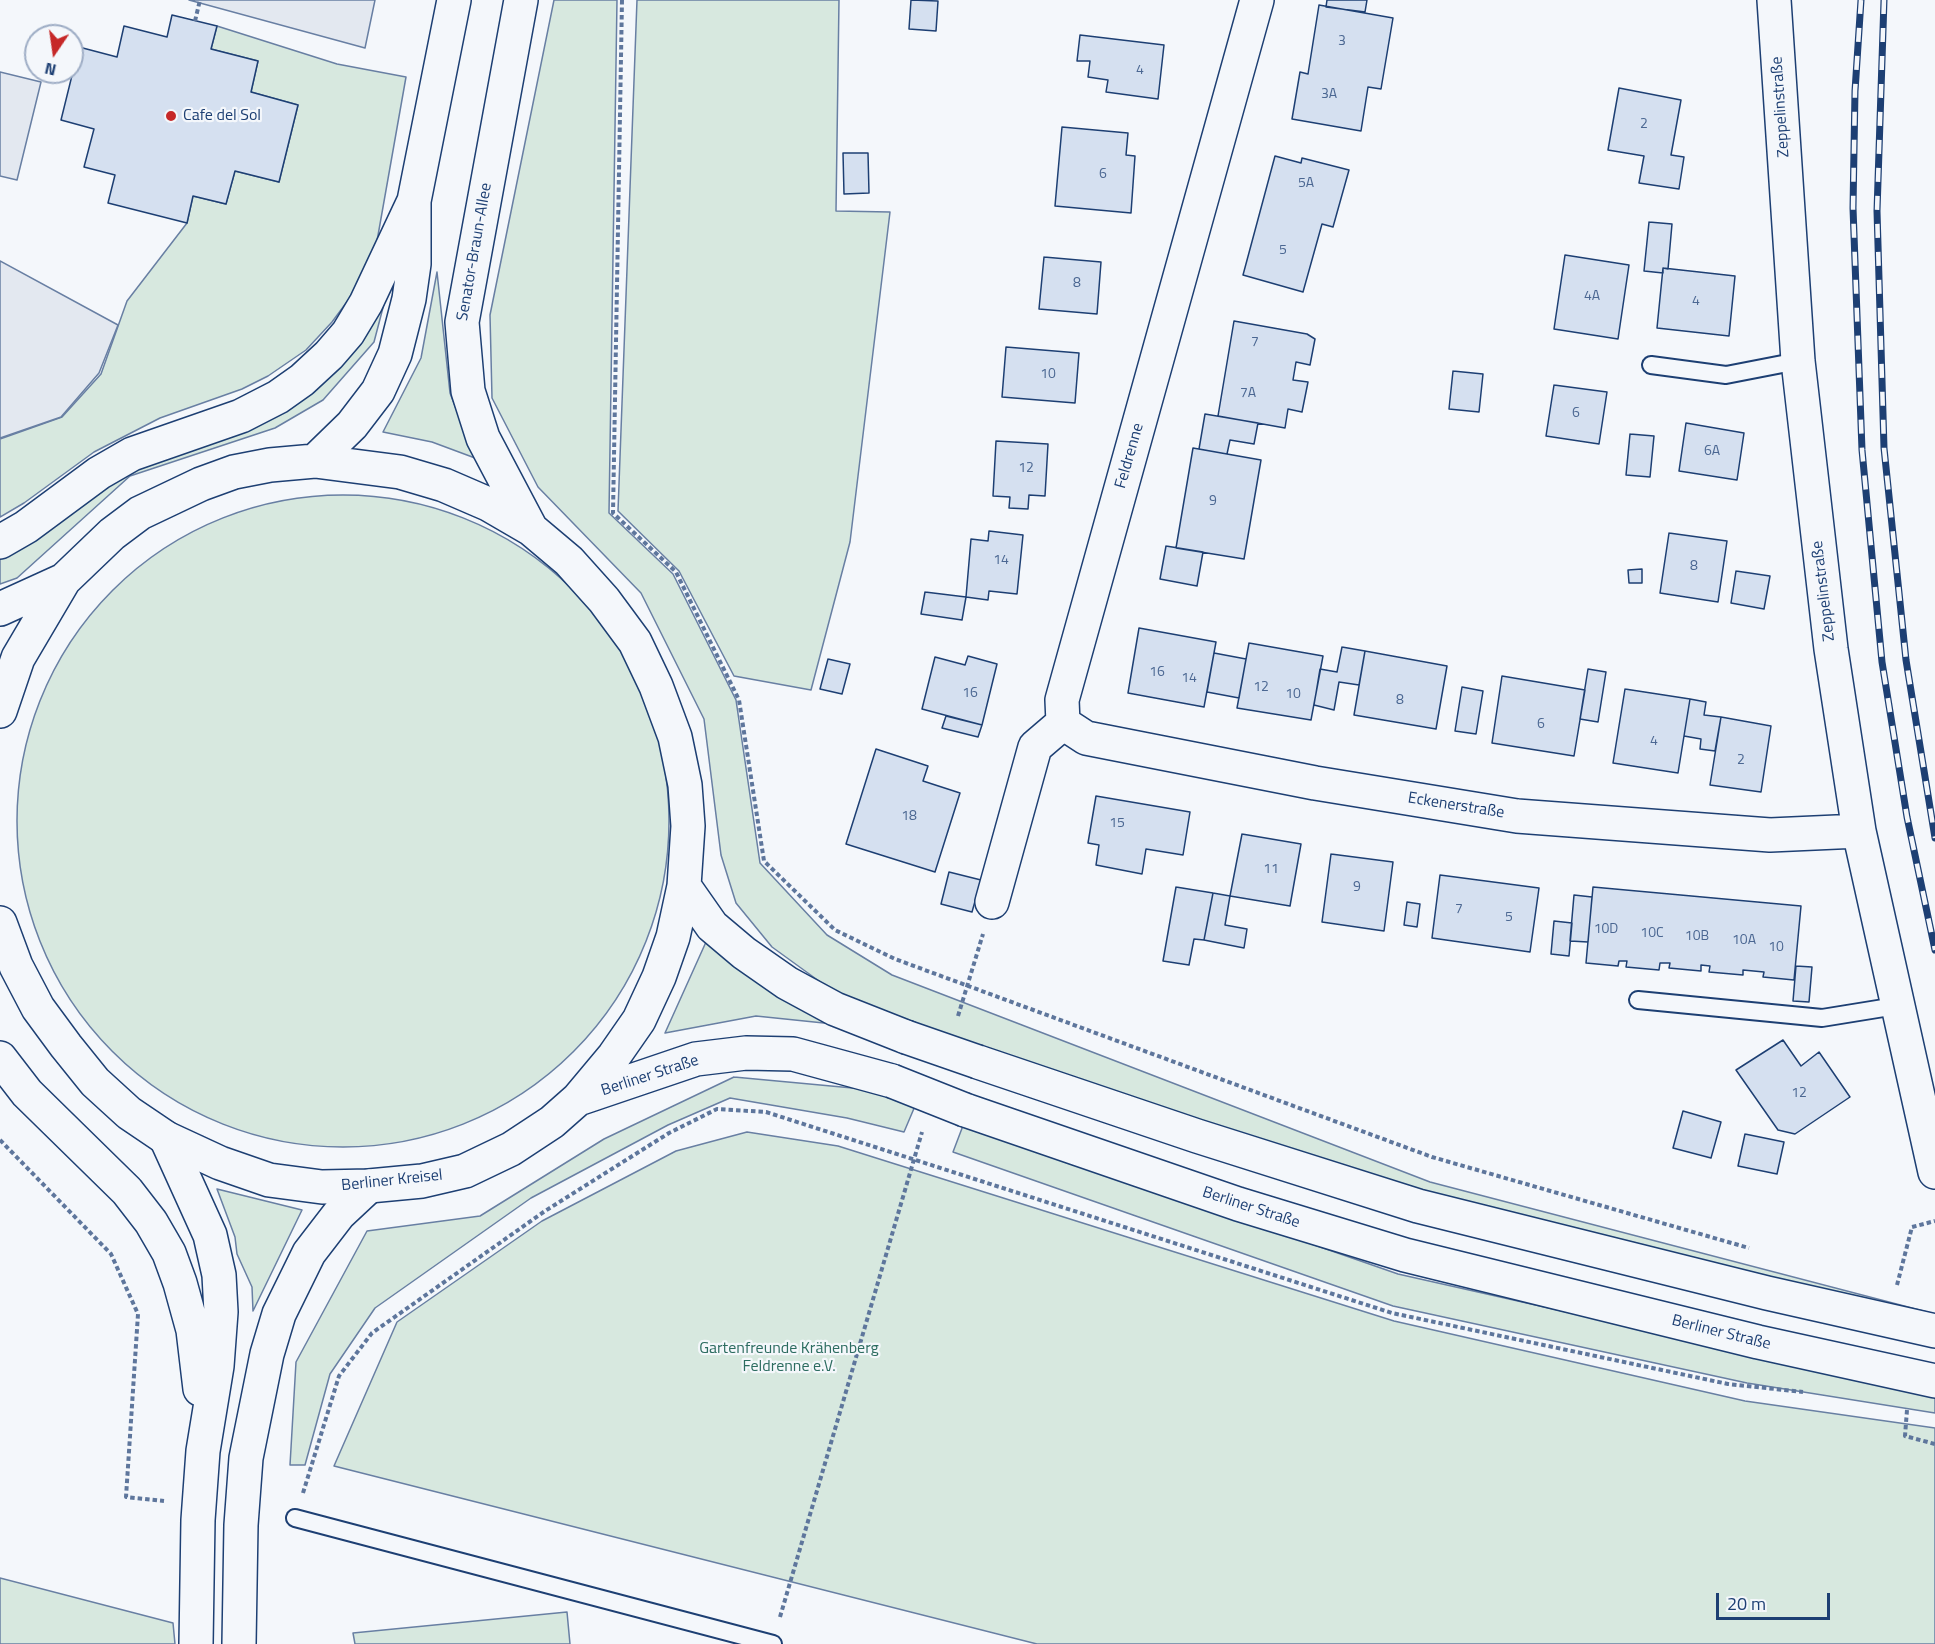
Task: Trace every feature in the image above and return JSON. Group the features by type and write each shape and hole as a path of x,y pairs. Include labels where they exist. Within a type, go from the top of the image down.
{"main road":[{"path":"315,461 352,424 378,391 395,354 409,299 414,264 414,201 454,0"},
{"name":"Senator-Braun-Allee","path":"521,0 462,322 468,391 483,438 531,529"},
{"name":"Feldrenne","path":"1063,723 1062,700 1257,0"},
{"name":"Zeppelinstraße","path":"1774,0 1798,361 1831,650 1859,831 1896,1006 1935,1172"},
{"path":"0,542 26,527 99,474 132,454 241,416 278,397 302,380 329,355 360,313 414,201"},
{"name":"Berliner Kreisel","path":"0,711 18,658 64,580 112,534 140,513 170,496 234,472 315,461 400,472 444,485 488,504 531,529 569,561 604,600 634,642 656,686 675,736 685,785 688,826 684,885 673,937 659,977 639,1020 614,1056 578,1099 552,1122 511,1149 465,1171 422,1180 369,1186 322,1187 269,1180 220,1163 166,1138 129,1113 95,1082 66,1046 38,1008 16,966 0,923"},
{"path":"0,609 64,580"},
{"path":"992,902 1035,747 1063,723"},
{"name":"Eckenerstraße","path":"1063,723 1086,738 1315,783 1517,816 1770,835 1859,831"},
{"path":"684,885 712,926 744,953 787,983 836,1009 906,1037 1197,1136 1418,1206 1767,1293 1935,1331"},
{"name":"Berliner Straße","path":"578,1099 696,1059 746,1053 793,1054 892,1081 965,1110 1238,1204 1405,1255 1758,1342 1935,1381"},
{"path":"0,1058 27,1093 127,1191 151,1222 169,1253 193,1330 200,1373 203,1451"},
{"path":"166,1138 210,1235 219,1275 221,1312 217,1366 203,1451 198,1520 196,1644"},
{"path":"239,1644 240,1525 246,1458 267,1354 279,1314 309,1253 339,1214 369,1186"}],"lane":[{"path":"1651,365 1726,375 1798,361"},
{"path":"1638,1000 1822,1018 1896,1006"},
{"path":"295,1518 772,1644"}],"path":[{"path":"195,21 200,0"},
{"path":"622,0 613,513 676,573 739,700 764,861 835,930 895,960 1432,1157 1760,1251"},
{"path":"967,987 992,902"},
{"path":"295,1518 339,1376 372,1333 545,1211 669,1133 717,1109 766,1112 1392,1313 1728,1384 1807,1392"},
{"path":"0,1140 111,1254 138,1314 126,1497 169,1502"},
{"path":"772,1644 914,1160"},
{"path":"1895,1290 1912,1227 1935,1221"},
{"path":"1916,1409 1907,1407 1905,1436 1935,1444"}],"green space":[{"path":"554,0 617,0 609,513 673,574 736,700 760,863 827,935 892,975 1430,1182 1935,1314 1935,1331 1417,1211 1028,1072 830,989 772,947 736,903 721,855 704,719 641,593 538,487 492,398 490,315"},
{"path":"637,0 839,0 836,211 890,212 850,542 811,690 734,676 679,571 618,511"},
{"path":"217,26 337,64 406,77 377,241 355,291 332,322 306,350 268,376 242,389 160,418 94,452 24,503 0,517 0,439 62,417 101,374 127,301 187,223 193,196 226,204 235,171 279,182 298,105 251,92 258,61 211,49"},
{"path":"437,272 450,393 475,458 432,442 383,432 421,358"},
{"path":"391,277 374,342 323,400 275,428 130,476 17,578 0,584 0,557 133,464 279,404"},
{"path":"343,495 375,496 407,501 468,520 497,533 524,550 574,590 614,640 631,667 644,696 663,757 668,789 668,853 663,885 644,946 631,975 614,1002 574,1052 524,1092 497,1109 468,1122 407,1141 375,1146 343,1147 311,1146 279,1141 218,1122 189,1109 162,1092 112,1052 72,1002 55,975 42,946 23,885 18,853 17,821 18,789 23,757 42,696 55,667 72,640 112,590 162,550 189,533 218,520 279,501 311,496"},
{"path":"706,942 843,1025 756,1016 665,1033"},
{"path":"734,1077 874,1090 915,1106 904,1132 847,1118 730,1098 668,1125 531,1198 375,1308 330,1374 305,1465 290,1465 296,1362 367,1231 480,1216 604,1139"},
{"path":"964,1123 1398,1274 1935,1395 1935,1413 1747,1383 1393,1306 953,1152"},
{"name":"Gartenfreunde Krähenberg Feldrenne e.V.","path":"747,1132 838,1146 1394,1321 1745,1401 1935,1428 1935,1644 1037,1644 334,1466 397,1322 542,1221 676,1151"},
{"path":"217,1189 302,1210 253,1311 252,1287 237,1254 235,1237"},
{"path":"0,1578 173,1623 175,1644 0,1644"},
{"path":"567,1612 570,1644 355,1644 353,1633"}],"shaded area":[{"path":"189,0 375,0 365,48"},
{"path":"0,72 24,78 24,84 41,84 17,180 0,176"},
{"path":"0,261 118,325 99,373 61,417 0,438"}],"building":[{"path":"911,0 938,1 936,31 909,29"},
{"path":"1327,0 1367,0 1365,12 1326,7"},
{"path":"1319,5 1393,18 1381,89 1368,87 1361,131 1292,119 1300,72 1308,74"},
{"path":"172,15 217,26 211,49 258,61 251,92 298,105 279,182 235,171 226,204 193,196 187,223 108,203 115,175 84,167 94,129 61,120 70,84 84,84 84,48 117,57 124,26 167,37"},
{"path":"1080,35 1164,45 1158,99 1106,92 1108,80 1088,77 1090,61 1077,61"},
{"path":"1619,88 1681,100 1671,155 1684,157 1679,189 1639,183 1644,156 1608,150"},
{"path":"1062,127 1128,133 1126,155 1135,156 1131,213 1055,206"},
{"path":"843,153 868,153 869,193 844,194"},
{"path":"1275,156 1301,163 1302,158 1349,170 1333,227 1322,224 1303,292 1243,275"},
{"path":"1649,222 1672,224 1668,269 1663,268 1663,273 1644,271"},
{"path":"1565,255 1629,265 1618,339 1554,329"},
{"path":"1044,257 1101,262 1097,314 1039,309"},
{"path":"1663,268 1735,276 1729,336 1657,328"},
{"path":"1234,321 1307,334 1315,339 1310,365 1296,362 1293,380 1308,382 1302,412 1288,409 1285,428 1218,416"},
{"path":"1006,347 1079,353 1075,403 1002,397"},
{"path":"1453,371 1483,374 1479,412 1449,409"},
{"path":"1554,385 1607,392 1599,444 1546,436"},
{"path":"1205,414 1258,423 1254,444 1230,440 1227,454 1199,449"},
{"path":"1686,423 1744,433 1737,480 1679,471"},
{"path":"1630,434 1654,436 1650,477 1626,475"},
{"path":"996,441 1048,444 1045,496 1029,495 1028,509 1009,508 1010,497 993,496"},
{"path":"1193,448 1261,460 1244,559 1176,548"},
{"path":"989,531 1023,535 1017,594 989,591 988,600 966,597 971,539 988,541"},
{"path":"1669,533 1727,541 1718,602 1660,593"},
{"path":"1166,546 1203,552 1197,586 1160,579"},
{"path":"1642,569 1642,583 1629,583 1628,570"},
{"path":"1736,571 1770,576 1764,609 1731,603"},
{"path":"925,592 966,597 962,620 921,614"},
{"path":"1139,628 1216,642 1204,707 1128,693"},
{"path":"1249,643 1323,656 1311,720 1237,708"},
{"path":"1342,647 1365,651 1359,685 1339,682 1334,710 1314,705 1320,669 1337,672"},
{"path":"1365,651 1447,666 1436,729 1354,715"},
{"path":"1214,653 1246,659 1239,698 1207,692"},
{"path":"968,656 997,664 982,725 922,709 935,657 965,665"},
{"path":"828,659 850,664 842,694 820,689"},
{"path":"1588,669 1606,672 1598,722 1580,719"},
{"path":"1502,676 1585,690 1574,756 1492,743"},
{"path":"1462,687 1483,691 1476,734 1455,731"},
{"path":"1625,689 1690,699 1678,773 1613,763"},
{"path":"1690,699 1706,702 1704,715 1721,717 1715,751 1700,749 1701,739 1684,736"},
{"path":"946,716 982,725 978,737 942,728"},
{"path":"1721,717 1771,726 1761,792 1710,785"},
{"path":"876,749 928,766 923,781 960,793 935,872 846,844"},
{"path":"1096,796 1190,812 1183,855 1146,849 1142,874 1096,865 1099,845 1088,843"},
{"path":"1242,834 1301,844 1290,906 1230,896"},
{"path":"1331,854 1393,862 1384,931 1322,922"},
{"path":"949,872 981,880 972,912 941,904"},
{"path":"1440,875 1539,888 1530,952 1432,938"},
{"path":"1176,887 1213,893 1204,940 1194,939 1189,965 1163,961"},
{"path":"1593,887 1801,906 1794,980 1763,977 1764,972 1743,970 1743,975 1709,972 1710,966 1701,965 1701,971 1669,968 1670,963 1660,963 1659,970 1626,967 1627,961 1619,961 1618,966 1586,963"},
{"path":"1213,893 1230,896 1225,925 1247,929 1244,948 1204,940"},
{"path":"1574,895 1592,897 1588,942 1570,941"},
{"path":"1407,902 1420,904 1417,927 1404,925"},
{"path":"1554,921 1572,923 1569,956 1551,954"},
{"path":"1796,966 1812,967 1809,1002 1793,1001"},
{"path":"1783,1040 1801,1066 1819,1052 1850,1097 1795,1134 1778,1130 1736,1070"},
{"path":"1683,1111 1721,1122 1711,1158 1673,1148"},
{"path":"1745,1134 1784,1142 1777,1174 1738,1166"}],"railway":[{"path":"1861,0 1855,91 1853,208 1862,450 1882,662 1907,817 1935,950"},
{"path":"1884,0 1877,211 1884,448 1906,660 1935,838"}],"place":[{"name":"Cafe del Sol","path":"171,116"}]}
